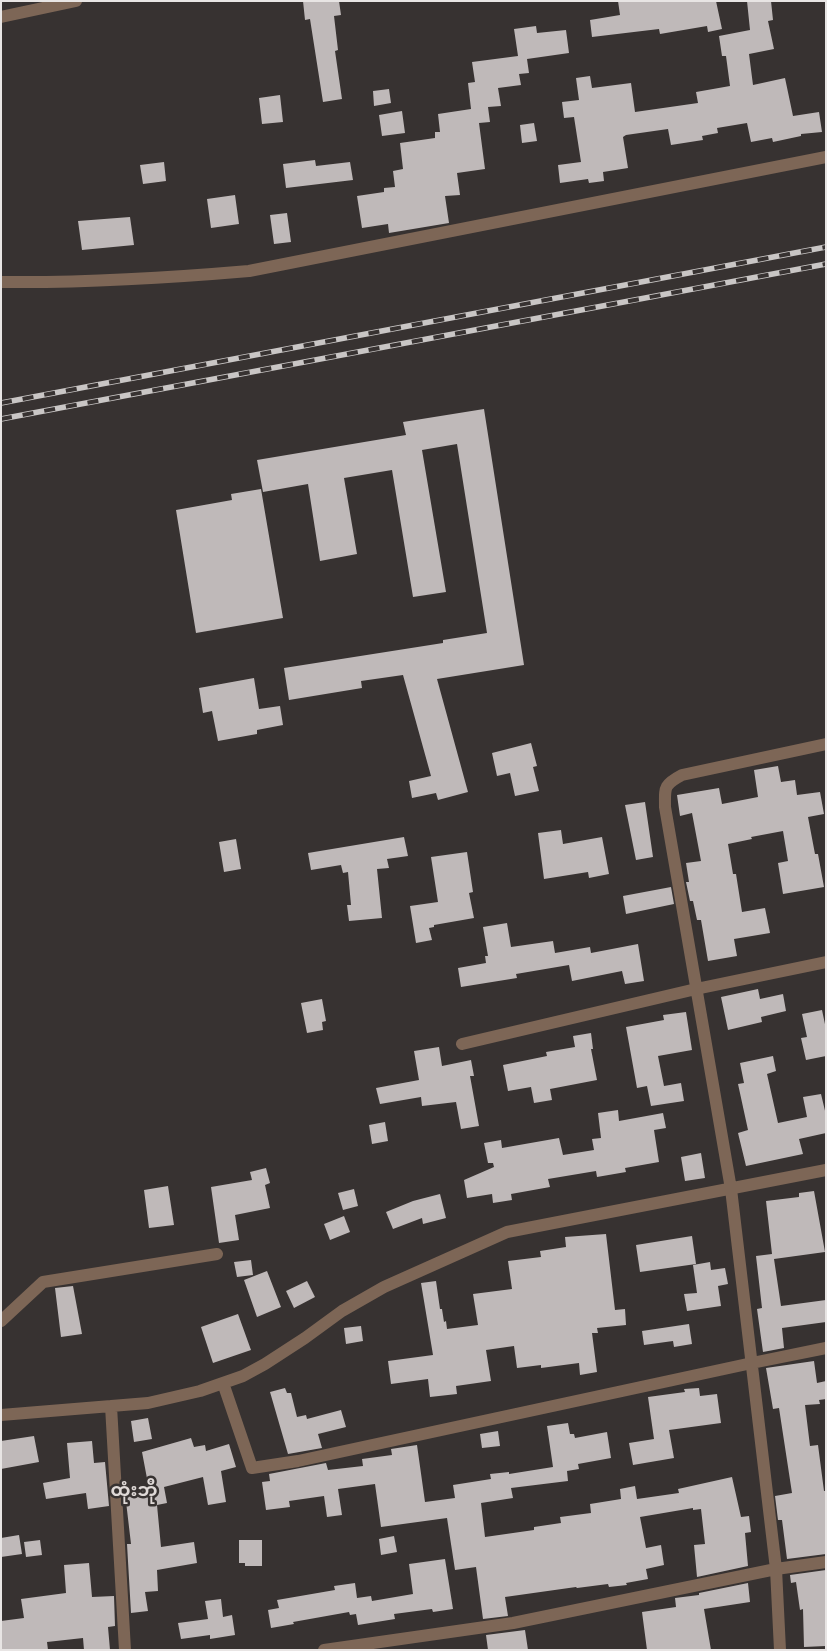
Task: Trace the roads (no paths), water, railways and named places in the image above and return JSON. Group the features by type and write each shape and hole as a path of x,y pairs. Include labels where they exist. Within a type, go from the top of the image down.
{"street":[{"path":"1,17 73,2"},
{"path":"1,282 166,277 249,271 826,157"},
{"path":"780,1650 776,1569 731,1189 665,807 665,790 670,782 682,776 826,744"},
{"path":"462,1044 696,989 826,962"},
{"path":"1,1415 148,1404 200,1391 243,1376 265,1364 342,1311 384,1287 507,1232 826,1170"},
{"path":"1,1321 43,1282 217,1254"},
{"path":"223,1383 252,1468 298,1461 752,1362 826,1348"},
{"path":"111,1406 125,1650"},
{"path":"324,1650 513,1623 776,1569 826,1562"}],"railway":[{"path":"1,403 826,247"},
{"path":"1,419 826,264"}],"district":[{"name":"ထုံးဘို","path":"134,1491"}]}
